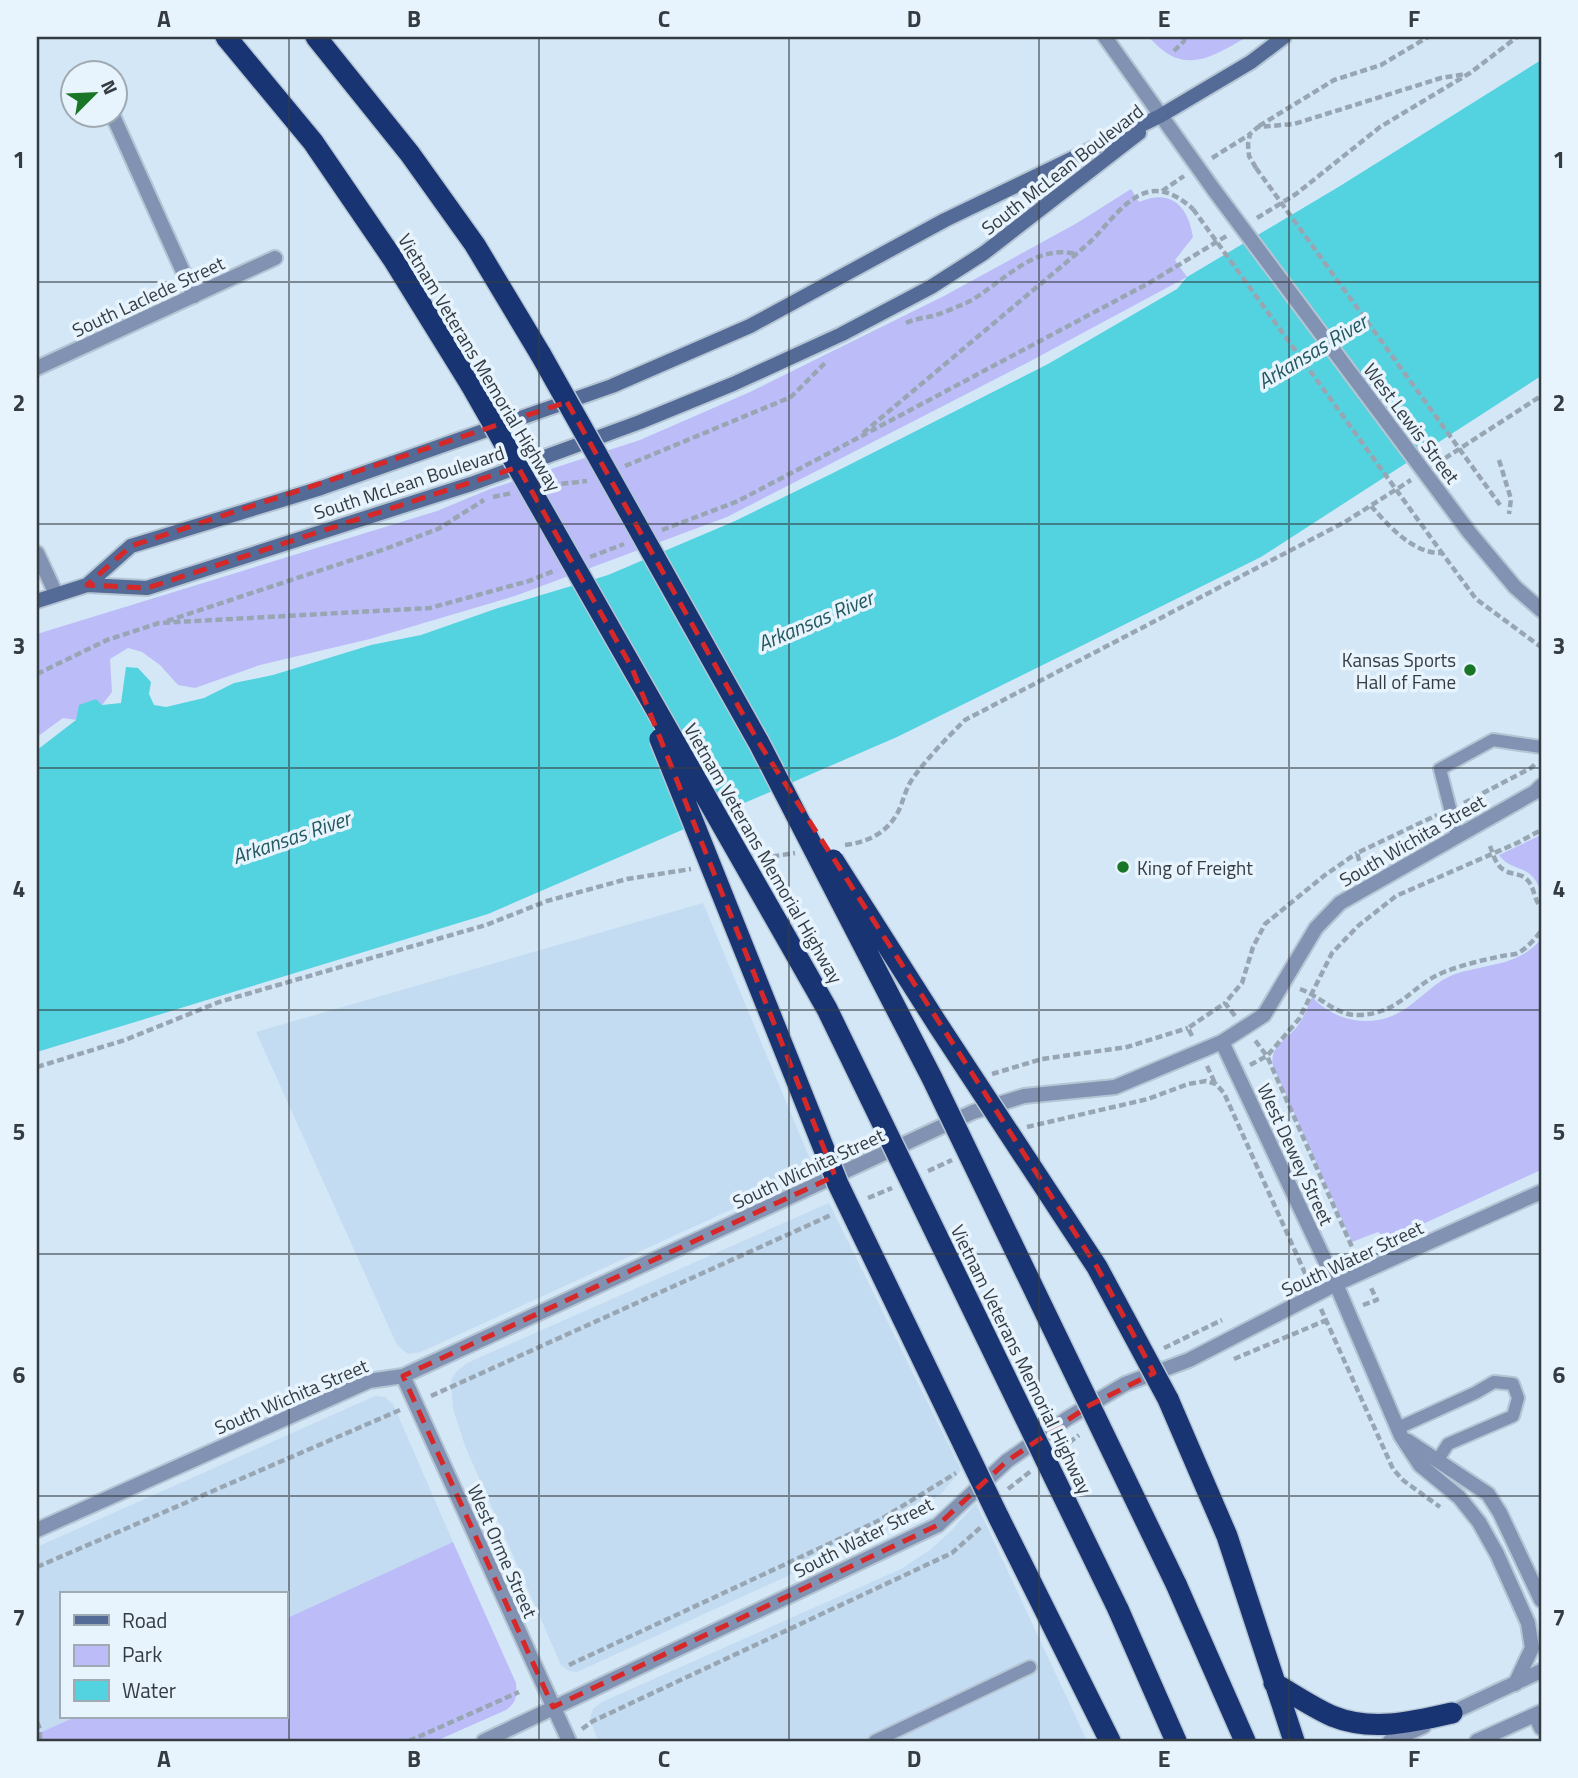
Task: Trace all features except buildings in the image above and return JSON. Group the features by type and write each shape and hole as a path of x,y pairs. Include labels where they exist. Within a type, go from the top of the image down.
{"highway":[{"name":"Vietnam Veterans Memorial Highway","path":"226,37 313,142 393,258 471,385 827,1009 1112,1597 1176,1741"},
{"name":"Vietnam Veterans Memorial Highway","path":"316,37 410,154 475,245 541,355 759,743 932,1078 1176,1584 1245,1741"},
{"path":"632,668 838,1184 1108,1739"},
{"path":"759,743 938,1025 1097,1267 1168,1399 1227,1536 1294,1741"},
{"path":"1274,1683 1333,1717 1375,1725 1407,1724 1451,1713"}],"main road":[{"path":"1160,116 1251,62 1284,37"},
{"name":"South McLean Boulevard","path":"87,584 131,546 321,488 612,386 737,331 945,220 1160,116"},
{"name":"South McLean Boulevard","path":"37,601 87,584 147,588 471,484 640,422 733,384 842,334 941,280 984,253 1160,116"}],"street":[{"name":"West Lewis Street","path":"1105,37 1214,190 1469,532 1515,587 1541,610"},
{"path":"119,130 194,296"},
{"name":"South Laclede Street","path":"37,368 275,258"},
{"path":"37,553 56,594"},
{"name":"South Wichita Street","path":"37,1530 369,1381 403,1376 973,1112 1024,1096 1115,1087 1222,1042 1264,1015 1316,928 1340,903 1535,792 1541,786"},
{"name":"West Dewey Street","path":"1222,1042 1336,1284 1399,1432 1420,1465 1459,1497 1473,1514 1497,1554 1528,1623 1532,1648 1515,1684"},
{"name":"South Water Street","path":"484,1741 938,1525 1007,1461 1068,1418 1125,1384 1189,1360 1336,1284 1541,1192"},
{"name":"West Orme Street","path":"403,1376 569,1741"},
{"path":"1399,1432 1488,1494 1500,1513 1541,1600"},
{"path":"1390,1741 1541,1671"},
{"path":"1477,1741 1539,1719"}],"lane":[{"path":"1458,836 1440,769 1493,740 1541,747"},
{"path":"1399,1432 1494,1382 1513,1384 1518,1398 1513,1416 1448,1444 1437,1461"},
{"path":"875,1741 900,1736 1030,1667"}],"path":[{"path":"1174,51 1184,41 1184,37"},
{"path":"1428,37 1381,65 1334,80 1258,127 1250,134 1248,144 1255,168 1500,506"},
{"path":"1251,222 1296,194 1380,127 1470,73 1517,37"},
{"path":"1258,127 1294,124 1441,78 1470,73"},
{"path":"854,440 1088,244 1115,212 1147,190 1178,195 1192,209 1476,599 1541,647"},
{"path":"659,531 738,500 854,440 1149,283 1240,229"},
{"path":"1429,469 1541,396"},
{"path":"1499,460 1511,499 1509,514"},
{"path":"844,845 858,843 884,832 898,812 910,783 935,751 965,720 1345,522 1417,476"},
{"path":"1371,506 1393,530 1427,553 1442,553"},
{"path":"581,561 633,541"},
{"path":"37,674 107,640 159,623 430,608 529,581 568,566"},
{"path":"992,1074 1042,1059 1127,1047 1188,1028 1225,1003 1242,983 1253,947 1265,924 1325,876 1357,853 1531,768 1541,758"},
{"path":"1026,1127 1148,1099 1188,1084 1206,1081 1216,1084 1267,1056 1299,1019 1332,953 1358,926 1396,896 1541,830"},
{"path":"1490,846 1504,870 1521,874 1527,879 1541,907"},
{"path":"749,860 803,852"},
{"path":"1357,853 1364,875 1385,905"},
{"path":"37,1067 125,1040 219,1003 486,925 548,901 627,879 695,869"},
{"path":"1300,989 1336,1010 1356,1016 1374,1013 1395,1007 1430,979 1444,972 1517,953 1534,941 1541,931"},
{"path":"1225,1003 1267,1056 1334,1211 1377,1300"},
{"path":"1188,1028 1216,1084 1224,1093 1393,1469 1404,1481 1442,1508"},
{"path":"926,1172 963,1155"},
{"path":"864,1200 901,1183"},
{"path":"37,1567 415,1403 839,1211"},
{"path":"409,1741 519,1692"},
{"path":"37,1722 40,1741"}],"highlighted area":[{"path":"567,402 759,743 1097,1267 1154,1373 1090,1405 1007,1461 938,1525 553,1707 403,1376 835,1176 632,668 518,467 147,588 87,585 131,546"}],"shaded area":[{"path":"703,903 815,1171 421,1352 408,1354 397,1345 256,1032"},
{"path":"829,1203 961,1470 941,1494 884,1532 577,1672 569,1671 561,1665 465,1446 453,1409 451,1380 467,1363"},
{"path":"375,1396 385,1397 393,1404 453,1542 287,1618 287,1592 60,1592 60,1718 73,1718 37,1734 37,1547"},
{"path":"976,1503 1087,1741 598,1741 590,1718 593,1709 602,1702 901,1569 930,1550"}],"green space":[{"path":"1149,37 1247,37 1208,57 1184,60 1173,57"},
{"path":"1131,189 1139,202 1160,197 1169,199 1187,216 1193,237 1175,260 1187,277 1025,364 727,517 515,596 370,639 260,665 195,688 178,685 160,665 142,652 128,648 110,659 112,692 102,705 76,720 63,718 37,737 37,634 437,511 490,489 640,440 750,392 944,296 1077,223"},
{"path":"1541,835 1541,896 1538,885 1529,873 1510,865 1499,855"},
{"path":"1541,939 1541,1170 1388,1240 1378,1232 1352,1242 1273,1066 1277,1047 1299,1024 1312,997 1331,1012 1353,1020 1389,1017 1450,976 1513,959 1533,948"},
{"path":"453,1542 516,1683 516,1698 506,1710 436,1741 37,1741 37,1734 73,1718 287,1718 287,1618"}],"water":[{"name":"Arkansas River","path":"1541,60 1541,376 1261,557 897,737 488,914 37,1052 37,750 76,720 79,705 96,699 102,705 121,703 126,667 138,668 151,682 149,694 154,705 166,707 204,698 234,683 273,675 371,645 421,635 498,608 608,575 735,521 1048,364 1177,289 1187,277 1340,186"}],"place":[{"name":"Kansas Sports Hall of Fame","path":"1470,670"},
{"name":"King of Freight","path":"1123,867"}]}
